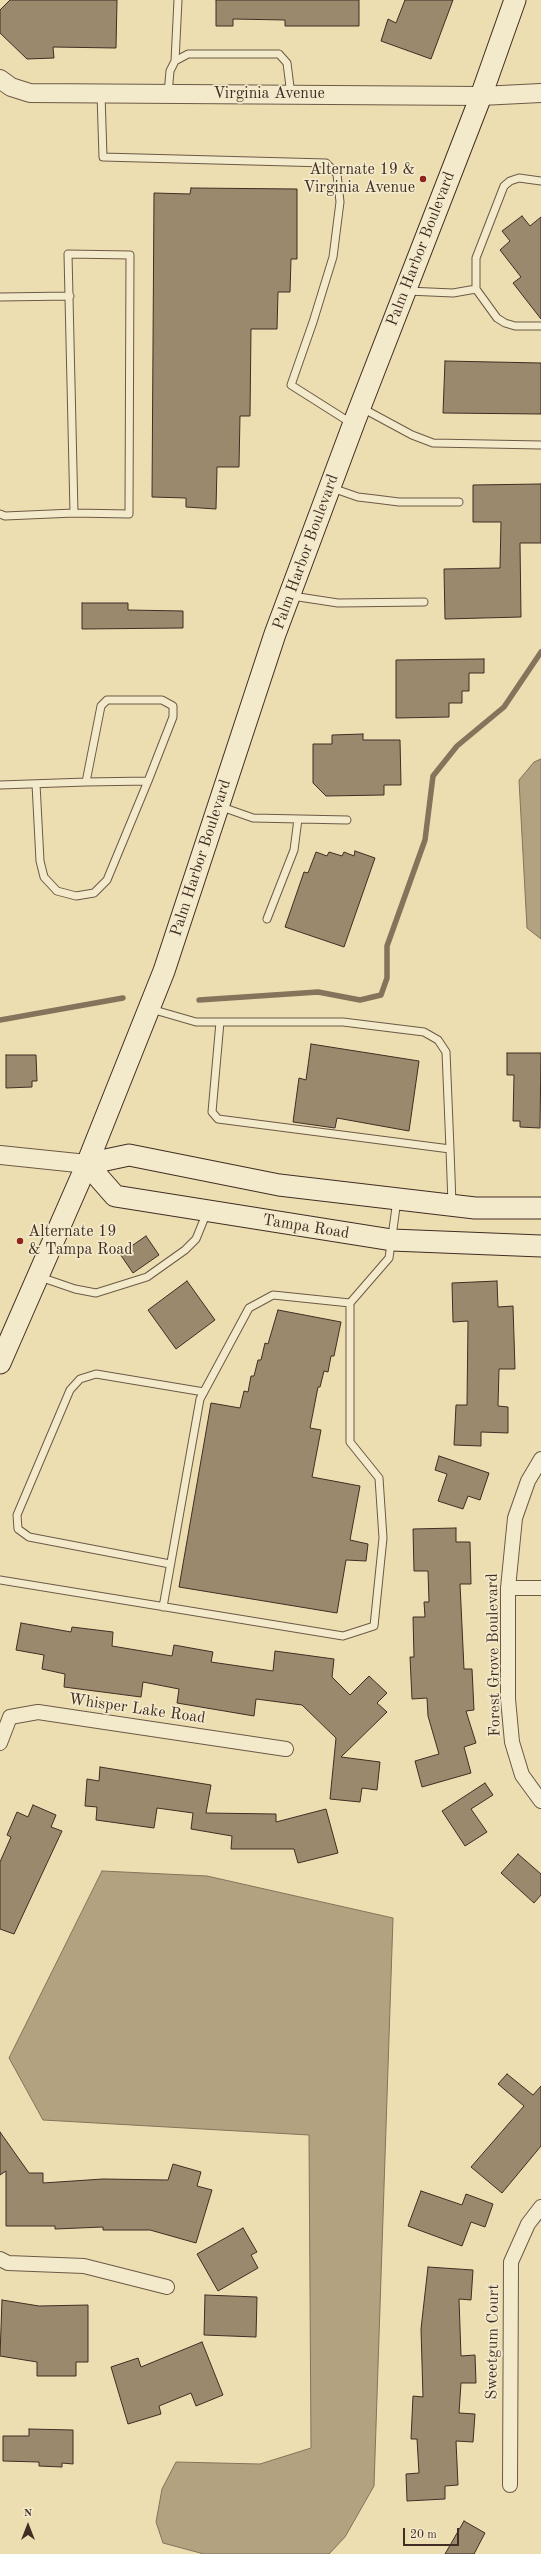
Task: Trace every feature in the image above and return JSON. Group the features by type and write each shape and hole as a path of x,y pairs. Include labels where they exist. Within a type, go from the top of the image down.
{"main road":[{"path":"481,96 515,0"},
{"name":"Palm Harbor Boulevard","path":"149,1009 164,971 290,595 356,416 481,96"},
{"path":"0,1363 87,1164 149,1009"},
{"path":"87,1164 129,1155 279,1185 397,1200 452,1205 541,1208"},
{"name":"Tampa Road","path":"87,1164 115,1196 392,1240 541,1246"}],"street":[{"name":"Virginia Avenue","path":"0,79 10,87 30,93 481,96 541,94"},
{"path":"0,1155 87,1164"},
{"name":"Forest Grove Boulevard","path":"541,1459 528,1481 515,1518 508,1588 508,1699 512,1742 522,1775 541,1801"},
{"path":"508,1588 541,1588"},
{"name":"Whisper Lake Road","path":"0,1743 10,1718 38,1712 286,1749"},
{"name":"Sweetgum Court","path":"510,2485 512,2262 528,2224 541,2207"},
{"path":"0,2259 8,2263 84,2266 167,2286"}],"lane":[{"path":"168,94 170,71 175,61 178,0"},
{"path":"175,61 188,54 279,54 287,63 291,95"},
{"path":"101,94 103,157 326,163 337,174 340,202 333,257 313,322 291,385 356,416 433,443 541,445"},
{"path":"541,181 519,178 510,181 504,186 476,258 474,273 476,289 498,318 505,323 515,326 541,326"},
{"path":"0,514 4,516 74,513 129,514 130,255 68,254 74,513"},
{"path":"405,290 453,293 476,289"},
{"path":"0,297 70,296"},
{"path":"330,487 358,497 400,502 459,502"},
{"path":"290,595 338,603 424,602"},
{"path":"36,784 40,860 44,877 57,891 76,896 94,893 107,880 173,717 173,706 162,700 107,700 101,706 86,782"},
{"path":"0,784 148,781"},
{"path":"219,806 253,818 347,820"},
{"path":"267,919 294,850 298,819"},
{"path":"149,1009 196,1022 343,1022 424,1032 438,1040 446,1052 452,1205"},
{"path":"220,1022 212,1112 218,1119 450,1149"},
{"path":"0,1580 343,1636 374,1626 383,1538 379,1478 350,1442 350,1303 389,1258 397,1200"},
{"path":"38,1276 75,1289 96,1292 147,1277 185,1250 196,1238 208,1211"},
{"path":"163,1607 200,1399 249,1308 273,1295 350,1303"},
{"path":"170,1564 29,1537 18,1529 17,1515 70,1390 80,1379 96,1374 204,1392"}],"shaded area":[{"path":"541,759 541,939 527,928 519,780 534,762"},
{"path":"102,1871 207,1876 393,1918 374,2486 345,2537 329,2554 204,2554 163,2543 156,2522 162,2489 176,2462 260,2464 311,2448 309,2135 43,2120 9,2058"}],"building":[{"path":"10,0 117,0 116,48 53,47 54,58 27,59 0,33 0,10"},
{"path":"216,0 359,0 359,26 285,26 285,20 233,19 233,26 216,26"},
{"path":"405,0 453,0 431,59 381,41 388,19 396,23"},
{"path":"191,188 297,189 297,259 291,259 290,292 278,292 277,329 251,329 250,416 240,416 239,467 217,467 216,509 186,507 186,498 152,497 154,193 190,194"},
{"path":"522,216 530,226 541,217 541,319 513,283 521,277 500,250 510,241 502,231"},
{"path":"445,361 541,363 541,414 443,413"},
{"path":"541,484 541,543 520,543 521,617 445,619 444,569 500,568 501,522 473,522 473,485"},
{"path":"82,603 128,603 128,610 183,611 183,628 82,629"},
{"path":"484,659 484,673 469,673 469,691 462,691 462,703 449,703 449,717 396,718 396,660"},
{"path":"363,734 363,740 400,740 401,785 384,785 384,795 326,796 313,783 313,744 332,744 332,735"},
{"path":"355,851 375,858 344,947 285,927 304,872 308,873 316,852 327,856 329,852 342,856 344,852 354,856"},
{"path":"311,1044 419,1061 409,1131 337,1118 335,1128 293,1122 299,1078 306,1080"},
{"path":"507,1053 541,1053 540,1128 520,1127 520,1121 513,1121 514,1075 507,1075"},
{"path":"6,1055 36,1055 37,1081 32,1081 32,1087 6,1088"},
{"path":"146,1236 159,1255 133,1273 120,1254"},
{"path":"187,1281 215,1320 176,1349 148,1310"},
{"path":"497,1281 498,1307 513,1306 515,1369 499,1369 498,1406 508,1407 508,1433 481,1432 481,1446 454,1445 456,1405 467,1405 468,1321 453,1322 452,1283"},
{"path":"278,1310 341,1322 334,1356 331,1356 328,1372 324,1371 320,1387 318,1387 310,1428 321,1430 312,1477 360,1486 350,1540 368,1544 366,1561 346,1560 337,1613 179,1587 211,1403 240,1408 244,1391 248,1392 251,1376 254,1376 258,1360 261,1360 265,1343 268,1344"},
{"path":"439,1456 489,1473 480,1500 468,1496 463,1509 438,1501 447,1474 435,1470"},
{"path":"456,1528 456,1542 470,1542 471,1584 460,1584 464,1669 472,1669 474,1710 466,1711 476,1743 464,1747 471,1773 422,1787 415,1761 439,1754 428,1716 427,1698 412,1699 410,1657 414,1657 413,1617 425,1617 424,1602 429,1602 428,1571 414,1571 413,1529"},
{"path":"21,1623 71,1632 72,1627 113,1632 112,1646 172,1656 174,1645 213,1652 211,1662 273,1671 275,1651 334,1659 332,1677 350,1695 369,1676 387,1693 377,1703 387,1712 341,1757 380,1762 377,1790 362,1788 360,1802 330,1799 336,1738 302,1705 256,1699 254,1716 177,1703 179,1689 143,1682 141,1697 64,1687 65,1674 42,1669 44,1655 16,1650"},
{"path":"100,1767 211,1785 206,1813 276,1814 276,1822 326,1809 338,1853 298,1863 294,1849 231,1849 232,1836 191,1829 193,1813 157,1808 154,1828 96,1820 97,1807 85,1806 87,1779 99,1781"},
{"path":"485,1783 493,1795 471,1809 487,1832 465,1846 442,1811"},
{"path":"33,1805 56,1815 51,1827 62,1831 14,1934 0,1929 0,1862 11,1837 7,1835 17,1812 28,1817"},
{"path":"518,1854 541,1874 541,1895 534,1903 501,1873"},
{"path":"507,2074 533,2095 541,2086 541,2146 502,2193 471,2167 524,2106 498,2084"},
{"path":"0,2132 29,2173 43,2173 43,2183 103,2179 168,2180 173,2164 201,2172 197,2186 212,2190 196,2243 150,2230 103,2230 103,2227 55,2229 55,2226 6,2226 6,2171 0,2175"},
{"path":"421,2191 462,2205 466,2194 493,2204 485,2227 471,2222 462,2246 408,2226"},
{"path":"243,2228 257,2252 251,2255 258,2268 218,2291 197,2254"},
{"path":"428,2267 473,2270 471,2300 459,2299 461,2356 475,2355 476,2383 461,2383 459,2413 475,2414 473,2442 456,2441 458,2485 445,2486 445,2499 407,2501 406,2474 419,2473 417,2439 411,2439 413,2396 423,2397 421,2329"},
{"path":"205,2295 257,2297 256,2337 204,2335"},
{"path":"2,2300 39,2306 88,2305 88,2362 76,2362 76,2376 37,2376 37,2362 0,2356"},
{"path":"202,2342 223,2395 196,2406 191,2393 159,2406 161,2414 128,2424 111,2367 138,2358 141,2367"},
{"path":"29,2429 73,2430 73,2464 62,2463 62,2467 39,2466 39,2462 3,2461 3,2436 29,2436"},
{"path":"464,2521 485,2533 474,2554 445,2554"}],"waterway":[{"path":"199,1000 318,992 360,1000 381,995 387,978 387,946 425,840 433,776 457,746 504,707 541,652"},
{"path":"0,1020 123,998"}],"place":[{"name":"Alternate 19 & Virginia Avenue","path":"423,179"},
{"name":"Alternate 19 & Tampa Road","path":"20,1241"}]}
